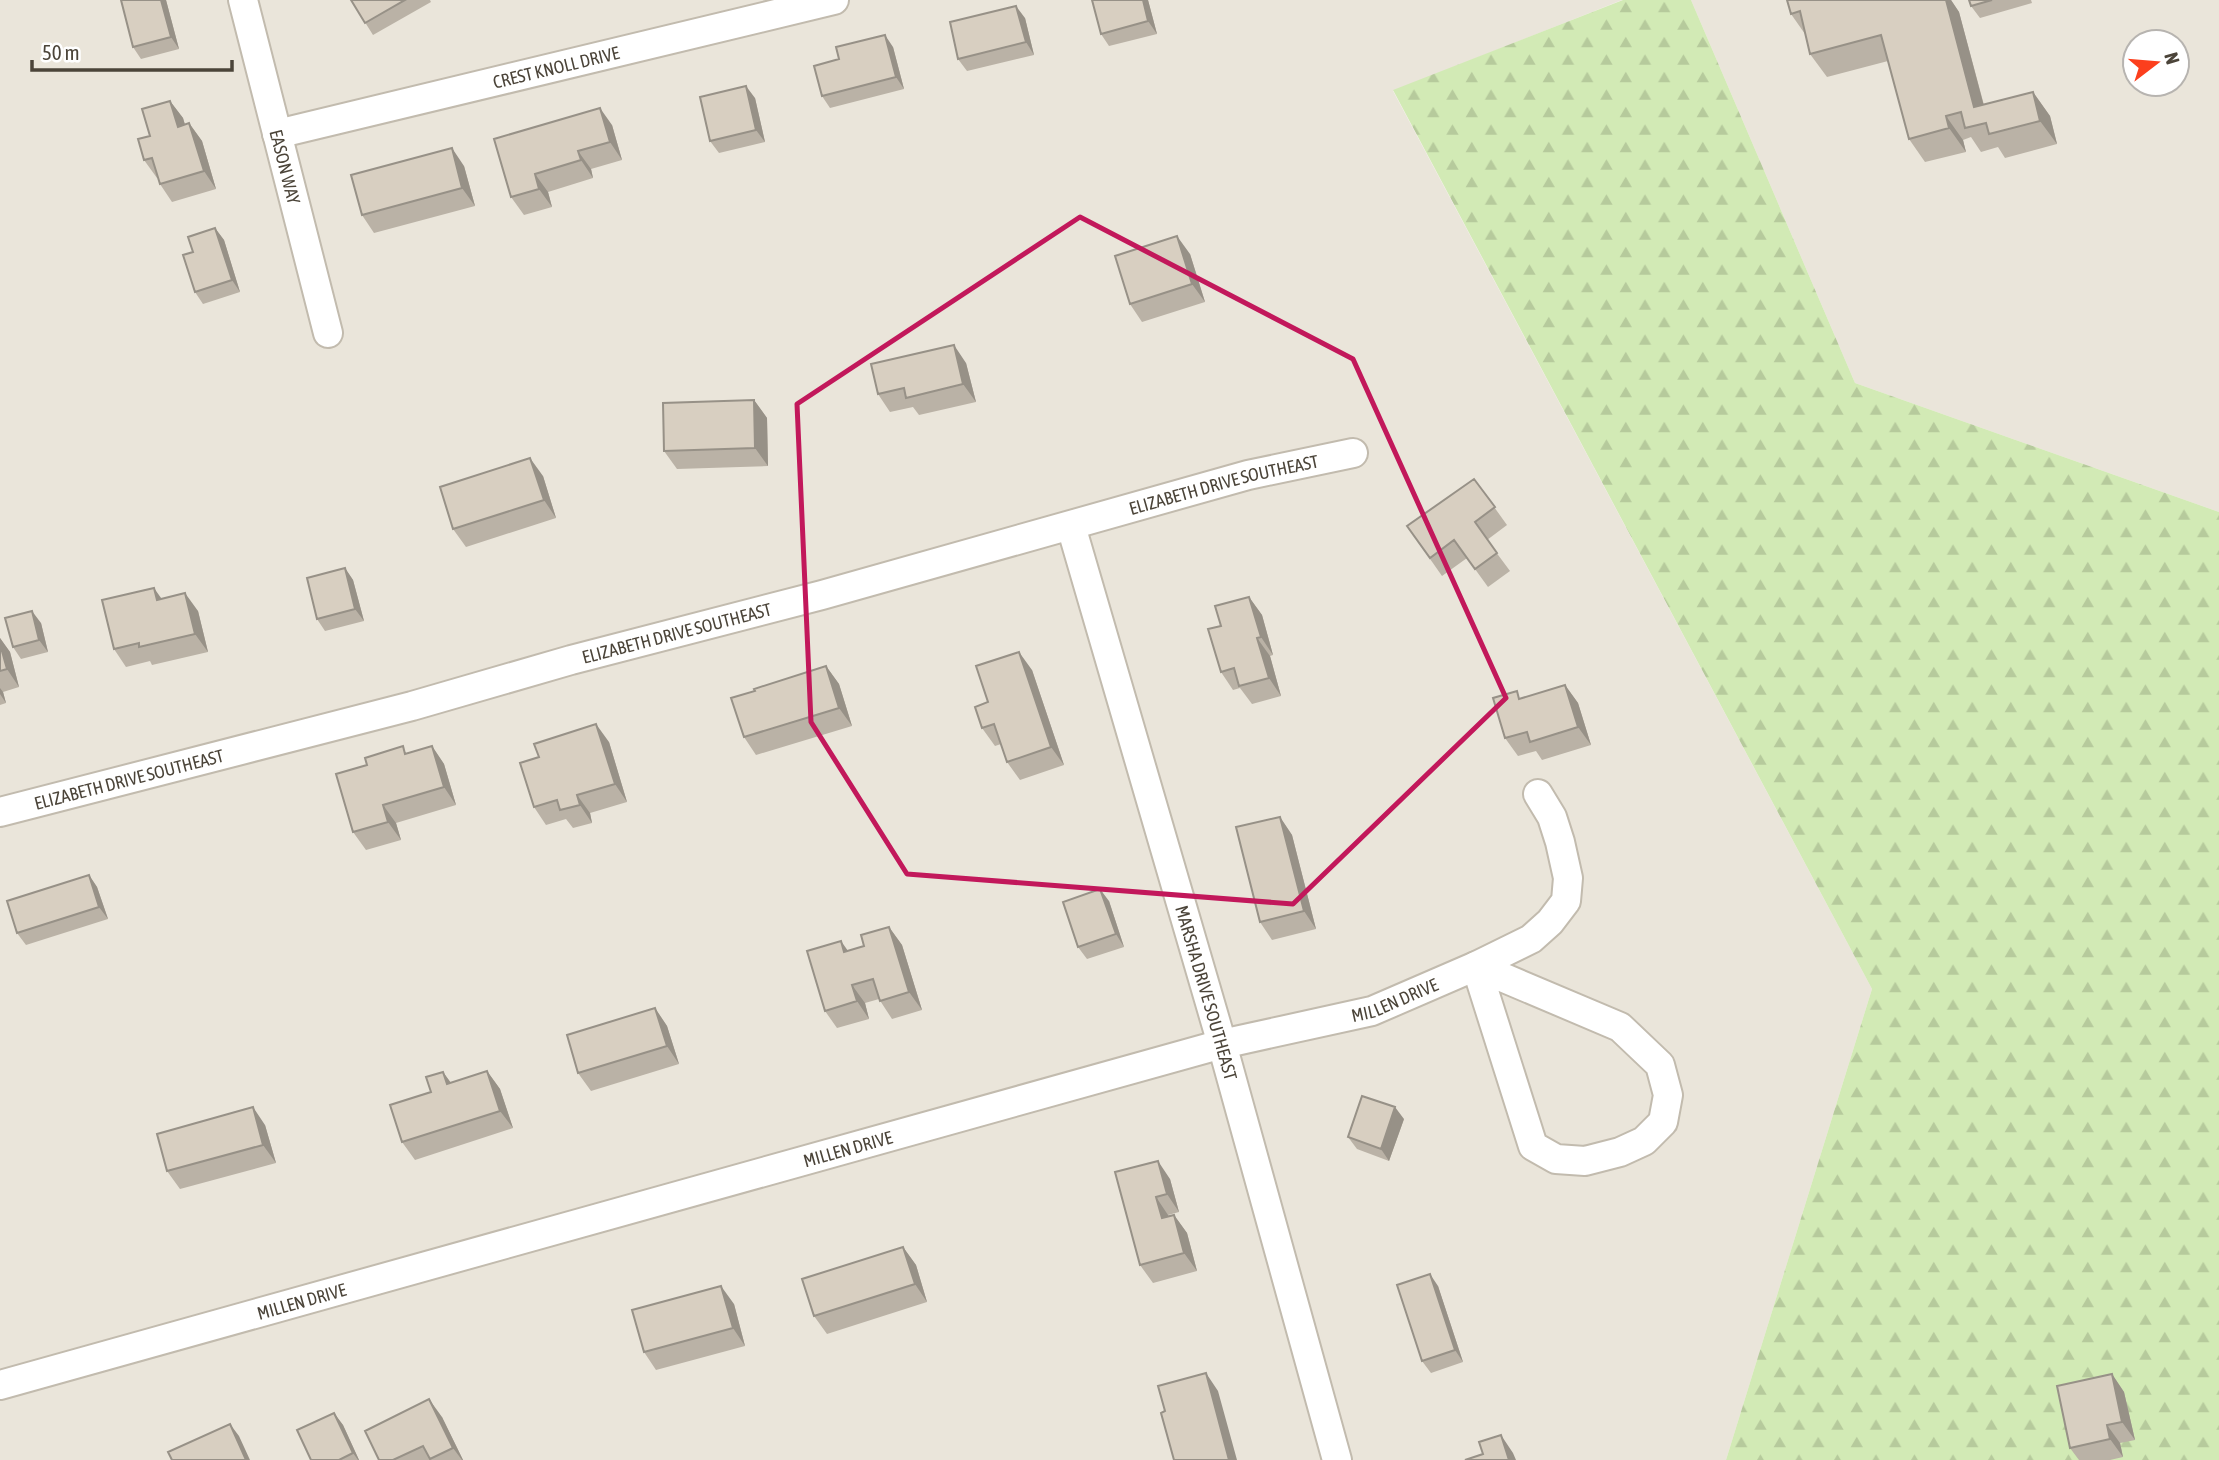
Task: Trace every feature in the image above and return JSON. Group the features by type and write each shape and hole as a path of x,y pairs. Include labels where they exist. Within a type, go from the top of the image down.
{"street":[{"name":"EASON WAY","path":"243,0 328,333"},
{"name":"CREST KNOLL DRIVE","path":"277,134 834,0"},
{"name":"ELIZABETH DRIVE SOUTHEAST","path":"0,812 399,709 571,660 822,595 1248,475 1353,453"},
{"name":"MARSHA DRIVE SOUTHEAST","path":"1071,526 1222,1044 1337,1460"},
{"name":"MILLEN DRIVE","path":"0,1385 1222,1044 1372,1011 1531,939 1550,922 1566,901 1568,878 1552,817 1538,794"},
{"path":"1476,966 1620,1027 1660,1065 1668,1095 1663,1122 1644,1141 1620,1152 1585,1161 1556,1159 1533,1146 1476,966"}],"highlighted area":[{"path":"1080,217 1353,359 1506,698 1293,904 907,874 811,722 797,404"}],"shaded area":[{"path":"0,0 1622,0 1393,91 1872,989 1726,1460 0,1460"},
{"path":"1691,0 2219,0 2219,512 1855,383"}],"green space":[{"path":"1623,0 1691,0 1855,383 2219,512 2219,1460 1726,1460 1872,989 1393,90"}],"building":[{"path":"121,0 161,0 171,37 133,47"},
{"path":"351,0 405,0 365,23"},
{"path":"1092,0 1143,0 1148,21 1101,34"},
{"path":"1787,0 1946,0 1974,107 2033,92 2040,121 1989,134 1986,123 1965,128 1961,112 1946,116 1949,128 1909,139 1881,35 1810,54 1800,11 1791,14"},
{"path":"1969,0 1992,0 1971,6"},
{"path":"1016,6 1026,42 958,59 950,22"},
{"path":"885,35 896,77 822,96 814,66 839,59 836,47"},
{"path":"746,86 756,130 710,141 700,97"},
{"path":"170,101 178,127 189,123 204,171 160,184 152,158 144,160 138,139 150,136 142,109"},
{"path":"600,108 610,142 578,151 581,160 535,174 539,189 511,197 494,139"},
{"path":"452,148 462,188 362,215 351,175"},
{"path":"215,228 232,280 195,292 183,255 193,252 188,237"},
{"path":"1177,236 1192,284 1130,304 1115,256"},
{"path":"954,345 963,384 906,398 904,388 878,394 871,364"},
{"path":"754,400 755,448 664,451 663,403"},
{"path":"530,458 544,500 453,529 440,487"},
{"path":"1474,479 1495,507 1475,522 1497,553 1475,569 1454,540 1430,558 1407,526"},
{"path":"345,568 355,609 317,619 307,578"},
{"path":"154,588 157,600 185,593 195,634 139,647 139,643 114,649 102,600"},
{"path":"1249,597 1269,678 1239,686 1234,668 1221,672 1208,629 1221,626 1215,606"},
{"path":"32,611 39,640 13,647 5,618"},
{"path":"0,644 7,669 0,671"},
{"path":"1019,652 1051,747 1007,762 994,724 982,728 975,707 988,702 976,666"},
{"path":"826,666 839,708 744,737 731,698"},
{"path":"1565,685 1578,727 1530,742 1527,732 1505,738 1493,698 1517,691 1519,699"},
{"path":"596,724 615,784 577,795 580,805 560,810 557,800 534,807 520,763 539,757 534,744"},
{"path":"403,746 405,754 432,746 444,787 383,805 388,822 353,832 336,774 367,765 365,758"},
{"path":"1280,817 1304,911 1260,922 1236,827"},
{"path":"89,875 99,907 17,933 7,901"},
{"path":"1100,889 1116,934 1078,947 1063,902"},
{"path":"889,927 909,992 880,1001 873,979 852,985 857,1001 825,1011 807,951 841,941 844,952 864,946 861,935"},
{"path":"655,1008 667,1046 578,1073 567,1035"},
{"path":"487,1071 500,1111 402,1142 390,1105 431,1092 426,1077 443,1072 447,1084"},
{"path":"1362,1096 1395,1107 1381,1149 1348,1137"},
{"path":"253,1107 263,1145 167,1171 157,1134"},
{"path":"1158,1161 1167,1194 1156,1197 1162,1218 1174,1215 1184,1253 1140,1265 1115,1172"},
{"path":"903,1247 915,1284 814,1316 802,1279"},
{"path":"1430,1274 1455,1350 1422,1361 1397,1285"},
{"path":"721,1286 733,1328 644,1352 632,1310"},
{"path":"1206,1373 1229,1460 1174,1460 1161,1413 1165,1411 1158,1386"},
{"path":"2112,1374 2122,1422 2107,1425 2110,1439 2070,1448 2057,1386"},
{"path":"429,1399 453,1448 430,1459 423,1446 393,1460 379,1460 365,1431"},
{"path":"334,1413 353,1453 339,1460 311,1460 297,1430"},
{"path":"230,1424 246,1460 172,1460 168,1452"},
{"path":"1501,1435 1509,1460 1465,1460 1483,1454 1479,1442"}]}
